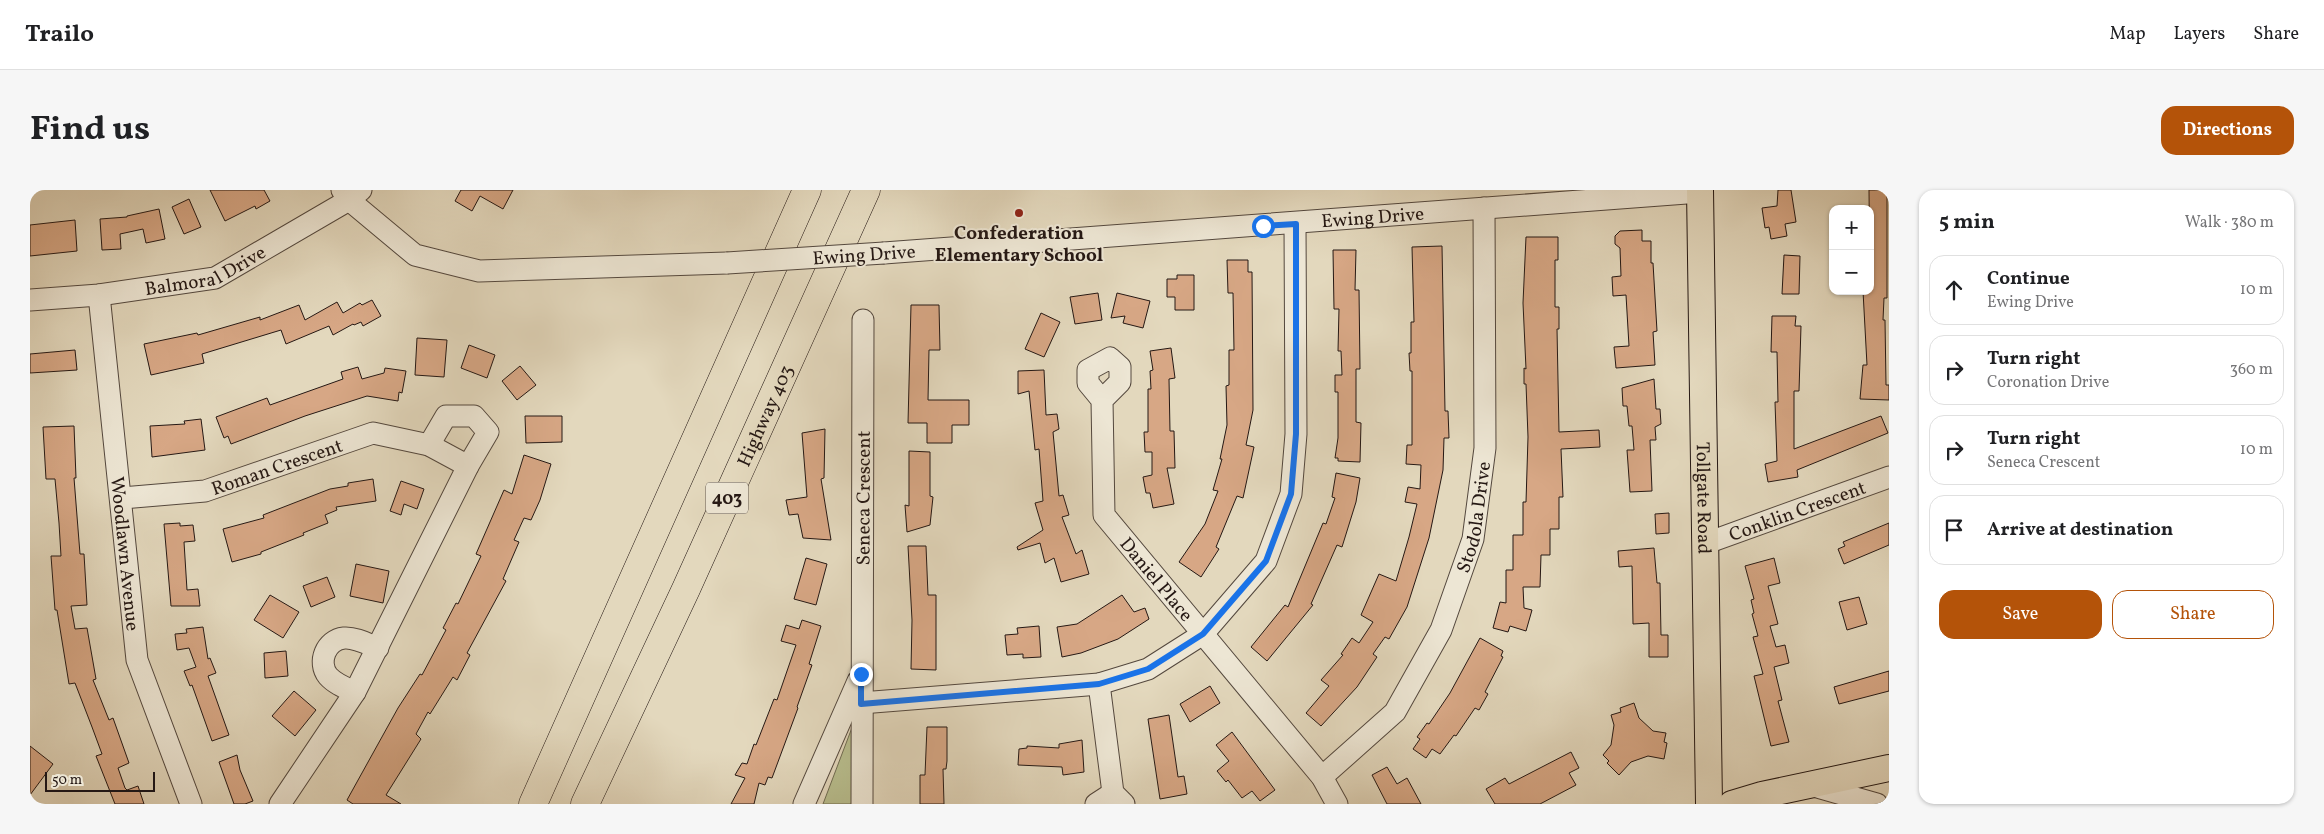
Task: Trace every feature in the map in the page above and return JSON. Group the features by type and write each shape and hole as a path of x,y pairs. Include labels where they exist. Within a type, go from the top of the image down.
{"highway":[{"name":"403","path":"533,804 807,190"},
{"name":"Highway 403","path":"584,804 686,589 866,190"}],"main road":[{"name":"Tollgate Road","path":"1700,191 1709,804"},
{"path":"1732,804 1889,768"}],"street":[{"name":"Ewing Drive","path":"351,193 416,255 479,271 727,263 884,253 1296,224 1700,191"},
{"name":"Balmoral Drive","path":"30,300 99,295 215,278 351,193"},
{"name":"Stodola Drive","path":"1322,777 1395,712 1441,630 1473,539 1485,448 1484,208"},
{"path":"861,704 1099,684 1148,669 1203,634 1266,561 1291,494 1296,434 1296,224"},
{"name":"Woodlawn Avenue","path":"99,295 138,660 191,804"},
{"name":"Seneca Crescent","path":"862,804 863,320"},
{"name":"Daniel Place","path":"1102,400 1104,515 1322,777 1337,804"},
{"path":"280,804 355,692 468,466 488,432 474,416 446,416 429,445"},
{"name":"Roman Crescent","path":"122,498 206,491 374,433 429,445 468,466"},
{"name":"Conklin Crescent","path":"1704,544 1889,477"},
{"path":"355,692 332,680 327,674 324,667 325,651 338,640 346,638 378,648"},
{"name":"Seneca Crescent","path":"804,804 861,674"},
{"path":"1099,684 1111,800"},
{"path":"1810,785 1877,804"}],"green space":[{"path":"853,725 853,804 823,804"}],"building":[{"path":"210,190 264,190 270,201 256,209 255,206 225,221"},
{"path":"461,190 513,190 503,209 480,196 472,211 455,201"},
{"path":"1778,190 1791,190 1796,222 1785,224 1787,236 1771,239 1769,227 1765,228 1762,208 1777,206"},
{"path":"1869,190 1887,190 1887,298 1884,298 1883,320 1885,320 1886,385 1889,385 1889,400 1860,399 1863,365 1867,365 1863,295 1874,295 1874,205 1869,205"},
{"path":"189,199 201,227 184,234 172,207"},
{"path":"159,209 165,239 146,243 143,229 120,234 121,249 102,250 100,219 127,217"},
{"path":"75,220 77,251 30,256 30,225"},
{"path":"1642,230 1642,241 1651,241 1657,331 1653,332 1655,365 1616,368 1614,347 1629,346 1626,295 1613,296 1612,277 1621,276 1620,248 1615,244 1615,236 1620,231"},
{"path":"1526,237 1558,237 1558,260 1555,260 1555,307 1559,307 1559,329 1557,329 1559,432 1599,430 1600,447 1561,449 1563,497 1559,497 1559,529 1550,529 1550,555 1541,555 1540,587 1523,587 1524,608 1532,610 1526,631 1510,626 1508,632 1493,628 1500,602 1506,603 1506,570 1513,570 1513,535 1523,535 1523,502 1526,502 1528,437 1526,384 1524,384 1524,368 1526,369 1523,303"},
{"path":"1442,246 1445,411 1448,411 1449,438 1444,438 1443,470 1429,538 1407,607 1389,639 1385,637 1373,654 1377,657 1357,687 1321,726 1306,713 1329,686 1321,680 1343,655 1341,654 1352,638 1359,643 1373,622 1361,615 1379,574 1396,581 1409,537 1417,504 1405,502 1408,487 1420,489 1421,465 1406,464 1407,445 1412,445 1412,371 1410,371 1409,353 1411,353 1411,322 1414,322 1412,247"},
{"path":"1333,250 1356,250 1355,290 1359,290 1360,369 1356,369 1356,422 1361,423 1360,462 1338,461 1338,458 1335,458 1338,438 1338,392 1335,392 1335,375 1342,375 1341,351 1338,351 1339,309 1334,309"},
{"path":"1784,255 1800,256 1799,294 1782,294"},
{"path":"1227,260 1248,260 1248,272 1252,272 1253,410 1246,445 1254,447 1243,498 1237,496 1216,547 1219,549 1201,577 1179,562 1205,524 1218,491 1213,490 1222,459 1220,459 1227,425 1226,386 1229,385 1229,350 1234,350 1233,293 1228,293"},
{"path":"1177,275 1194,275 1194,310 1175,310 1175,297 1167,297 1167,279 1177,279"},
{"path":"1098,293 1102,320 1075,324 1070,297"},
{"path":"1117,293 1150,301 1143,328 1123,323 1125,316 1111,318"},
{"path":"372,300 381,316 363,326 361,322 353,324 333,335 329,326 286,344 281,330 202,354 204,363 151,375 144,344 197,333 198,335 260,317 260,320 299,305 305,320 337,302 343,313 360,303 362,305"},
{"path":"911,305 939,305 940,350 929,350 928,400 969,400 969,425 952,425 952,443 927,443 927,423 908,423"},
{"path":"1041,313 1060,322 1044,357 1025,349"},
{"path":"1772,316 1796,316 1795,326 1801,326 1799,391 1794,391 1794,449 1881,416 1888,433 1797,470 1798,477 1768,482 1765,464 1777,461 1775,402 1778,402 1777,352 1771,352"},
{"path":"417,338 447,340 444,377 415,375"},
{"path":"469,345 495,355 487,378 461,368"},
{"path":"1171,348 1175,378 1169,379 1170,431 1174,431 1175,468 1167,468 1174,504 1153,508 1150,493 1146,493 1143,477 1152,475 1152,452 1145,452 1144,432 1148,432 1148,389 1151,389 1150,371 1153,370 1150,351"},
{"path":"75,350 77,370 30,373 30,354"},
{"path":"520,366 536,385 517,400 502,381"},
{"path":"358,367 362,379 384,373 385,368 406,371 402,393 399,392 398,401 367,396 305,416 231,444 228,436 224,438 216,417 267,398 270,405 343,379 341,372"},
{"path":"1044,370 1046,415 1057,414 1059,429 1053,432 1059,496 1063,495 1069,515 1062,517 1076,554 1082,550 1089,574 1061,582 1054,558 1045,563 1040,543 1018,550 1017,547 1043,530 1035,503 1043,501 1039,449 1035,450 1029,391 1018,394 1018,371"},
{"path":"1654,379 1656,409 1660,409 1661,424 1655,427 1656,440 1650,440 1652,491 1630,492 1627,450 1634,450 1632,426 1629,426 1627,406 1623,406 1622,388"},
{"path":"525,416 562,416 562,442 526,443"},
{"path":"201,419 205,450 152,457 150,426 185,424 184,421"},
{"path":"74,426 76,478 74,478 80,554 84,554 87,605 71,606 75,629 87,628 96,679 93,680 109,720 113,718 129,763 118,768 125,788 127,790 138,786 144,804 115,804 96,756 102,754 92,727 75,683 69,684 57,610 55,610 51,556 61,556 59,523 55,479 46,479 43,427"},
{"path":"825,429 824,478 821,479 831,540 803,538 798,514 789,515 786,500 807,497 802,433"},
{"path":"909,451 930,452 930,496 933,497 930,525 907,532 905,505 909,506"},
{"path":"524,455 551,464 540,500 531,520 524,518 514,540 519,542 503,579 506,581 467,653 470,655 457,680 453,677 430,714 428,712 416,734 421,739 386,795 401,804 353,804 347,800 398,708 420,674 422,675 446,630 443,628 456,603 458,604 481,556 476,554 504,490 512,494"},
{"path":"1336,473 1360,478 1356,502 1342,547 1337,545 1311,604 1313,605 1267,661 1251,647 1285,605 1288,607 1323,523 1326,524 1335,498 1332,497"},
{"path":"373,479 376,501 336,507 337,510 325,515 328,523 261,552 261,554 232,562 223,529 264,518 263,515 330,489 348,486 348,483"},
{"path":"401,481 424,489 417,509 404,504 401,515 390,511"},
{"path":"1669,513 1669,533 1656,534 1655,514"},
{"path":"180,523 180,526 193,525 195,541 184,542 187,590 198,589 200,606 171,606 164,524"},
{"path":"1889,523 1889,545 1844,564 1838,549 1845,546 1843,542"},
{"path":"908,546 926,546 928,595 936,595 936,670 911,669 912,620"},
{"path":"1654,548 1657,583 1660,583 1661,635 1668,635 1668,657 1649,657 1649,623 1633,624 1632,566 1619,567 1618,551"},
{"path":"806,558 827,564 816,605 794,599"},
{"path":"1774,558 1780,583 1768,586 1778,624 1770,626 1776,647 1785,645 1789,663 1774,667 1782,700 1778,701 1789,742 1771,746 1754,676 1763,674 1753,637 1758,636 1752,614 1754,613 1751,600 1754,599 1745,566"},
{"path":"356,564 389,571 383,603 350,596"},
{"path":"327,577 335,597 311,607 303,586"},
{"path":"270,595 299,612 283,638 254,620"},
{"path":"1122,595 1134,612 1145,608 1149,619 1118,639 1081,653 1062,657 1057,627 1077,624"},
{"path":"1859,597 1867,624 1847,630 1839,602"},
{"path":"802,620 821,626 809,664 812,665 772,778 768,777 765,785 759,783 754,804 731,804 745,778 735,775 742,763 747,764 754,744 756,745 774,699 777,700 796,645 781,641 786,625 799,629"},
{"path":"1039,626 1041,657 1023,658 1023,654 1007,655 1005,635 1018,634 1017,628"},
{"path":"203,627 208,659 210,658 216,673 208,676 229,735 212,741 192,685 190,686 184,671 196,667 189,648 177,650 175,634 187,633 186,629"},
{"path":"1480,638 1503,651 1501,656 1503,657 1485,692 1488,694 1479,710 1475,708 1456,736 1454,735 1440,754 1432,749 1426,758 1413,749 1420,739 1417,737 1427,723 1429,724 1450,693"},
{"path":"286,651 288,676 265,678 264,653"},
{"path":"1889,671 1889,691 1839,704 1834,687"},
{"path":"1210,686 1220,703 1190,722 1180,704"},
{"path":"294,691 316,710 295,736 272,716"},
{"path":"1634,703 1639,718 1653,731 1666,733 1664,742 1667,743 1664,759 1648,756 1631,762 1619,775 1607,763 1609,761 1603,755 1611,745 1614,725 1611,715 1621,712 1620,708"},
{"path":"1169,715 1178,777 1184,776 1187,794 1160,799 1148,719"},
{"path":"927,727 947,727 947,761 946,769 943,769 944,804 920,804 920,775 925,775"},
{"path":"1232,732 1275,790 1260,801 1252,791 1242,798 1228,780 1226,782 1217,771 1229,761 1216,745"},
{"path":"1082,740 1084,772 1063,775 1062,767 1018,765 1019,749 1027,748 1027,746 1059,748 1059,744"},
{"path":"30,746 53,764 30,795"},
{"path":"1571,752 1579,768 1569,773 1576,785 1540,804 1495,804 1486,789 1505,778 1509,784"},
{"path":"237,755 240,770 253,801 245,804 234,804 219,762"},
{"path":"1387,767 1397,784 1407,778 1421,804 1387,804 1372,775"}],"place":[{"name":"Confederation Elementary School","path":"1019,213"}],"route":[{"path":"861,674 861,704 1099,684 1148,669 1203,634 1266,561 1291,494 1296,434 1296,224 1263,226"}]}
